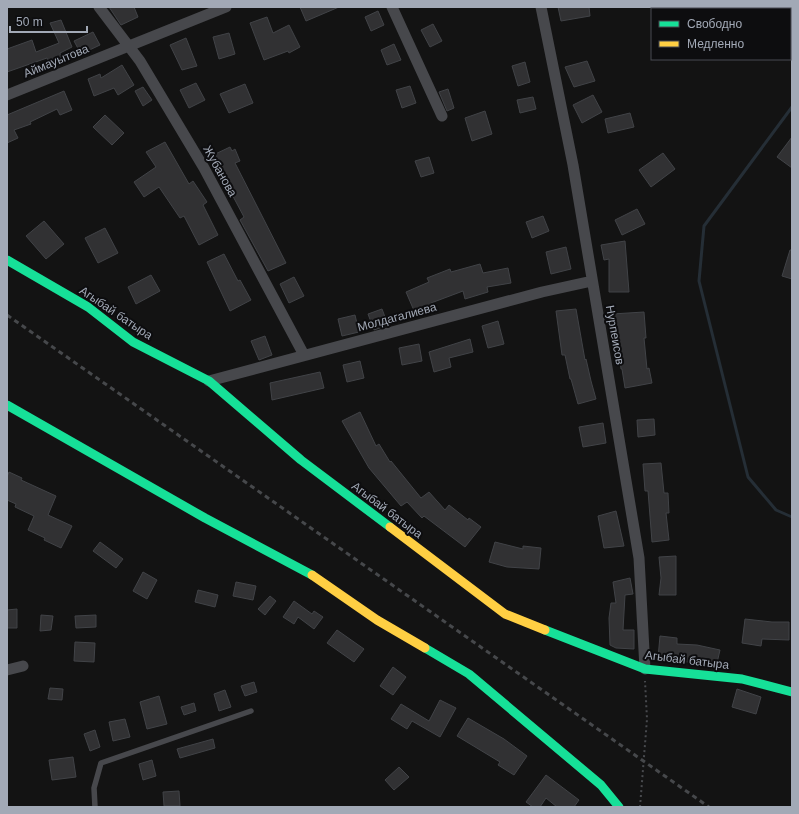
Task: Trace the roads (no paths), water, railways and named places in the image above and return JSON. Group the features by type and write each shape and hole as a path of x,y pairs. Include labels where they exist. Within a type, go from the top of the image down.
{"street":[{"name":"Жубанова","path":"99,7 140,61 204,168 304,356"},
{"name":"Аймауытова","path":"7,95 127,45 226,7"},
{"path":"392,7 442,116"},
{"name":"Нурпеисов","path":"541,7 573,165 639,558 645,669"},
{"name":"Агыбай батыра","path":"7,260 88,307 133,342 209,381 301,460 505,614 645,669 742,679 792,692"},
{"name":"Молдагалиева","path":"209,381 542,292 592,281"},
{"path":"7,406 205,518 318,576 377,620 469,674 601,785 619,807"},
{"path":"7,670 23,666"}],"lane":[{"path":"95,807 94,788 101,763 251,711"}],"waterway":[{"path":"792,107 704,226 699,281 748,477 776,510 792,517"}],"railway":[{"path":"7,315 709,807"}]}
